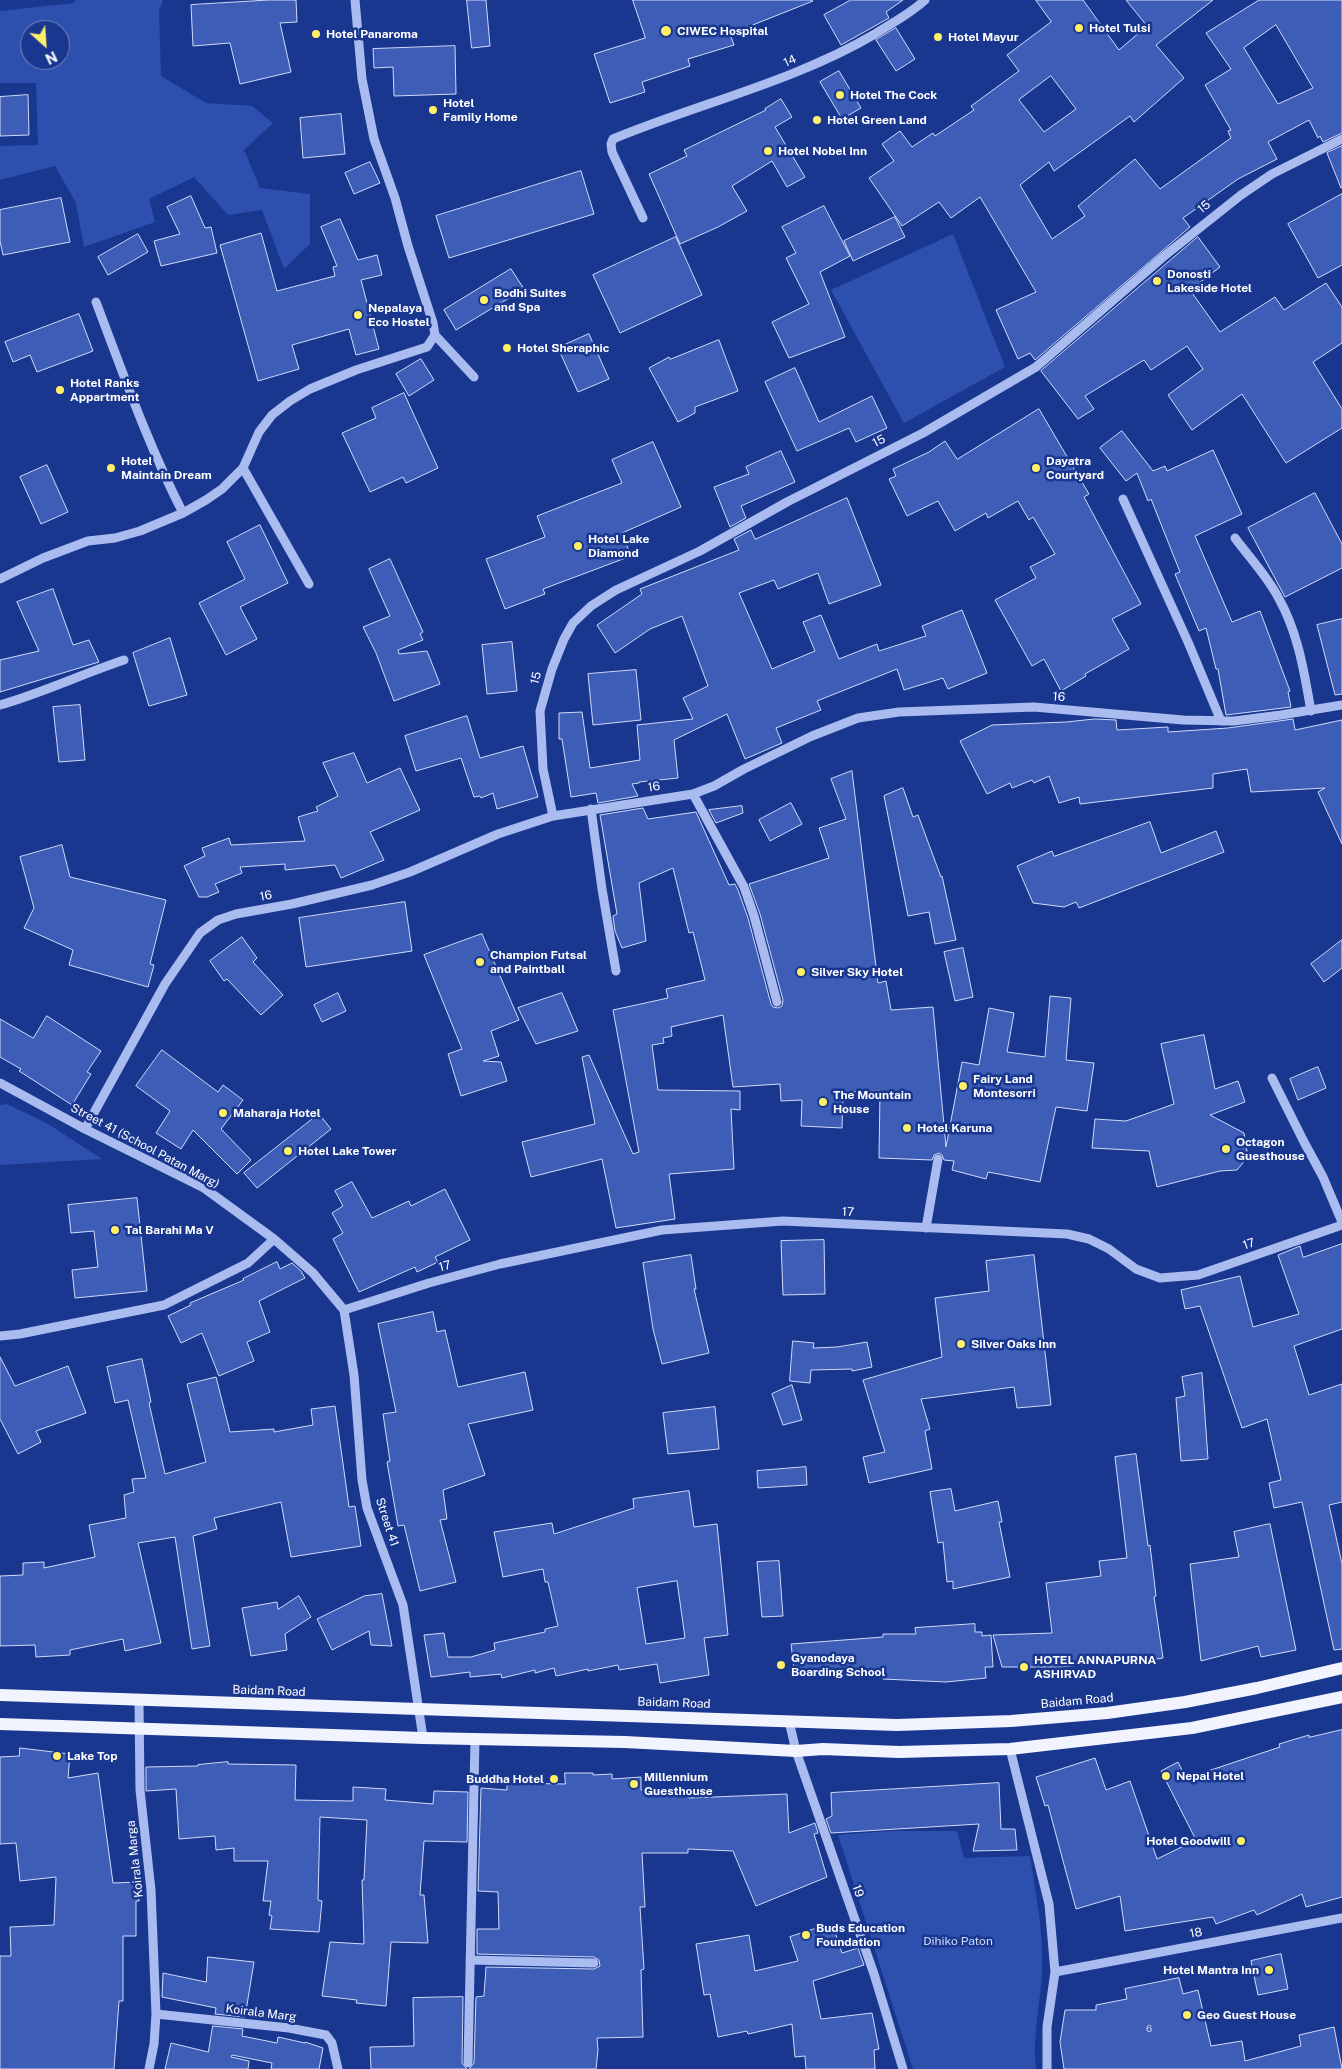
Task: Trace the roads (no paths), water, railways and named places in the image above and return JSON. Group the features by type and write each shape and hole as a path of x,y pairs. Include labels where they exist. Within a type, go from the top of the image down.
{"main road":[{"name":"Baidam Road","path":"0,1695 897,1725 1010,1721 1107,1714 1257,1688 1342,1668"},
{"path":"0,1724 474,1740 625,1742 796,1751 823,1749 899,1752 1010,1749 1192,1728 1342,1697"}],"street":[{"path":"355,0 362,79 374,139 395,198 435,335 474,377"},
{"name":"14","path":"642,218 611,144 613,139 654,122 776,81 851,48 914,11 925,0"},
{"name":"15","path":"553,816 543,769 540,711 552,669 564,640 573,623 591,606 616,590 700,551 787,502 923,434 1036,368 1163,257 1241,195 1272,174 1342,139"},
{"path":"96,302 142,424 164,476 183,513"},
{"path":"0,579 66,548 88,541 115,538 140,531 183,513 222,489 242,468 259,432 272,415 290,401 310,389 356,370 420,351 431,343 435,335"},
{"path":"242,468 309,584"},
{"path":"1123,499 1188,642 1221,721"},
{"path":"1235,538 1278,596 1296,638 1304,667 1311,711"},
{"path":"0,705 39,694 86,673 124,660"},
{"name":"16","path":"85,1129 165,984 200,933 218,920 236,914 292,904 372,885 410,872 498,834 553,816 693,794 714,786 744,769 812,736 858,718 899,712 1034,708 1184,720 1221,721 1311,711 1342,705"},
{"path":"693,794 744,887 754,916 777,1002"},
{"path":"591,809 616,971"},
{"path":"1272,1078 1324,1177 1342,1224"},
{"name":"Street 41 (School Patan Marg)","path":"0,1083 85,1129 204,1188 274,1239 313,1273 344,1310"},
{"path":"926,1228 938,1159"},
{"name":"17","path":"344,1310 429,1283 500,1264 662,1230 784,1221 1067,1234 1089,1239 1109,1249 1136,1269 1160,1278 1198,1275 1342,1224"},
{"path":"0,1336 20,1334 164,1305 248,1263 274,1239"},
{"name":"Street 41","path":"344,1310 354,1375 362,1480 367,1508 403,1605 423,1738"},
{"name":"Koirala Marga","path":"139,1701 140,1790 151,1890 156,2014 150,2069"},
{"name":"19","path":"789,1722 796,1751 874,1974 904,2069"},
{"path":"468,2063 474,1740"},
{"path":"1010,1749 1049,1904 1055,1972 1047,2027 1047,2069"},
{"name":"18","path":"1055,1972 1342,1918"},
{"path":"470,1960 594,1963"},
{"name":"Koirala Marg","path":"156,2014 289,2028 326,2035 332,2042 338,2069"}],"place":[{"name":"Hotel Tulsi","path":"1079,28"},
{"name":"CIWEC Hospital","path":"666,31"},
{"name":"Hotel Panaroma","path":"316,34"},
{"name":"Hotel Mayur","path":"938,37"},
{"name":"Hotel The Cock","path":"840,95"},
{"name":"Hotel Family Home","path":"433,110"},
{"name":"Hotel Green Land","path":"817,120"},
{"name":"Hotel Nobel Inn","path":"768,151"},
{"name":"Donosti Lakeside Hotel","path":"1157,281"},
{"name":"Bodhi Suites and Spa","path":"484,300"},
{"name":"Nepalaya Eco Hostel","path":"358,315"},
{"name":"Hotel Sheraphic","path":"507,348"},
{"name":"Hotel Ranks Appartment","path":"60,390"},
{"name":"Hotel Maintain Dream","path":"111,468"},
{"name":"Dayatra Courtyard","path":"1036,468"},
{"name":"Hotel Lake Diamond","path":"578,546"},
{"name":"Champion Futsal and Paintball","path":"480,962"},
{"name":"Silver Sky Hotel","path":"801,972"},
{"name":"Fairy Land Montesorri","path":"963,1086"},
{"name":"The Mountain House","path":"823,1102"},
{"name":"Maharaja Hotel","path":"223,1113"},
{"name":"Hotel Karuna","path":"907,1128"},
{"name":"Octagon Guesthouse","path":"1226,1149"},
{"name":"Hotel Lake Tower","path":"288,1151"},
{"name":"Tal Barahi Ma V","path":"115,1230"},
{"name":"Silver Oaks Inn","path":"961,1344"},
{"name":"Gyanodaya Boarding School","path":"781,1665"},
{"name":"HOTEL ANNAPURNA ASHIRVAD","path":"1024,1667"},
{"name":"Lake Top","path":"57,1756"},
{"name":"Nepal Hotel","path":"1166,1776"},
{"name":"Buddha Hotel","path":"554,1779"},
{"name":"Millennium Guesthouse","path":"634,1784"},
{"name":"Hotel Goodwill","path":"1241,1841"},
{"name":"Buds Education Foundation","path":"806,1935"},
{"name":"Hotel Mantra Inn","path":"1269,1970"},
{"name":"Geo Guest House","path":"1187,2015"}],"park label":[{"name":"Dihiko Paton","path":"958,1941"}]}
